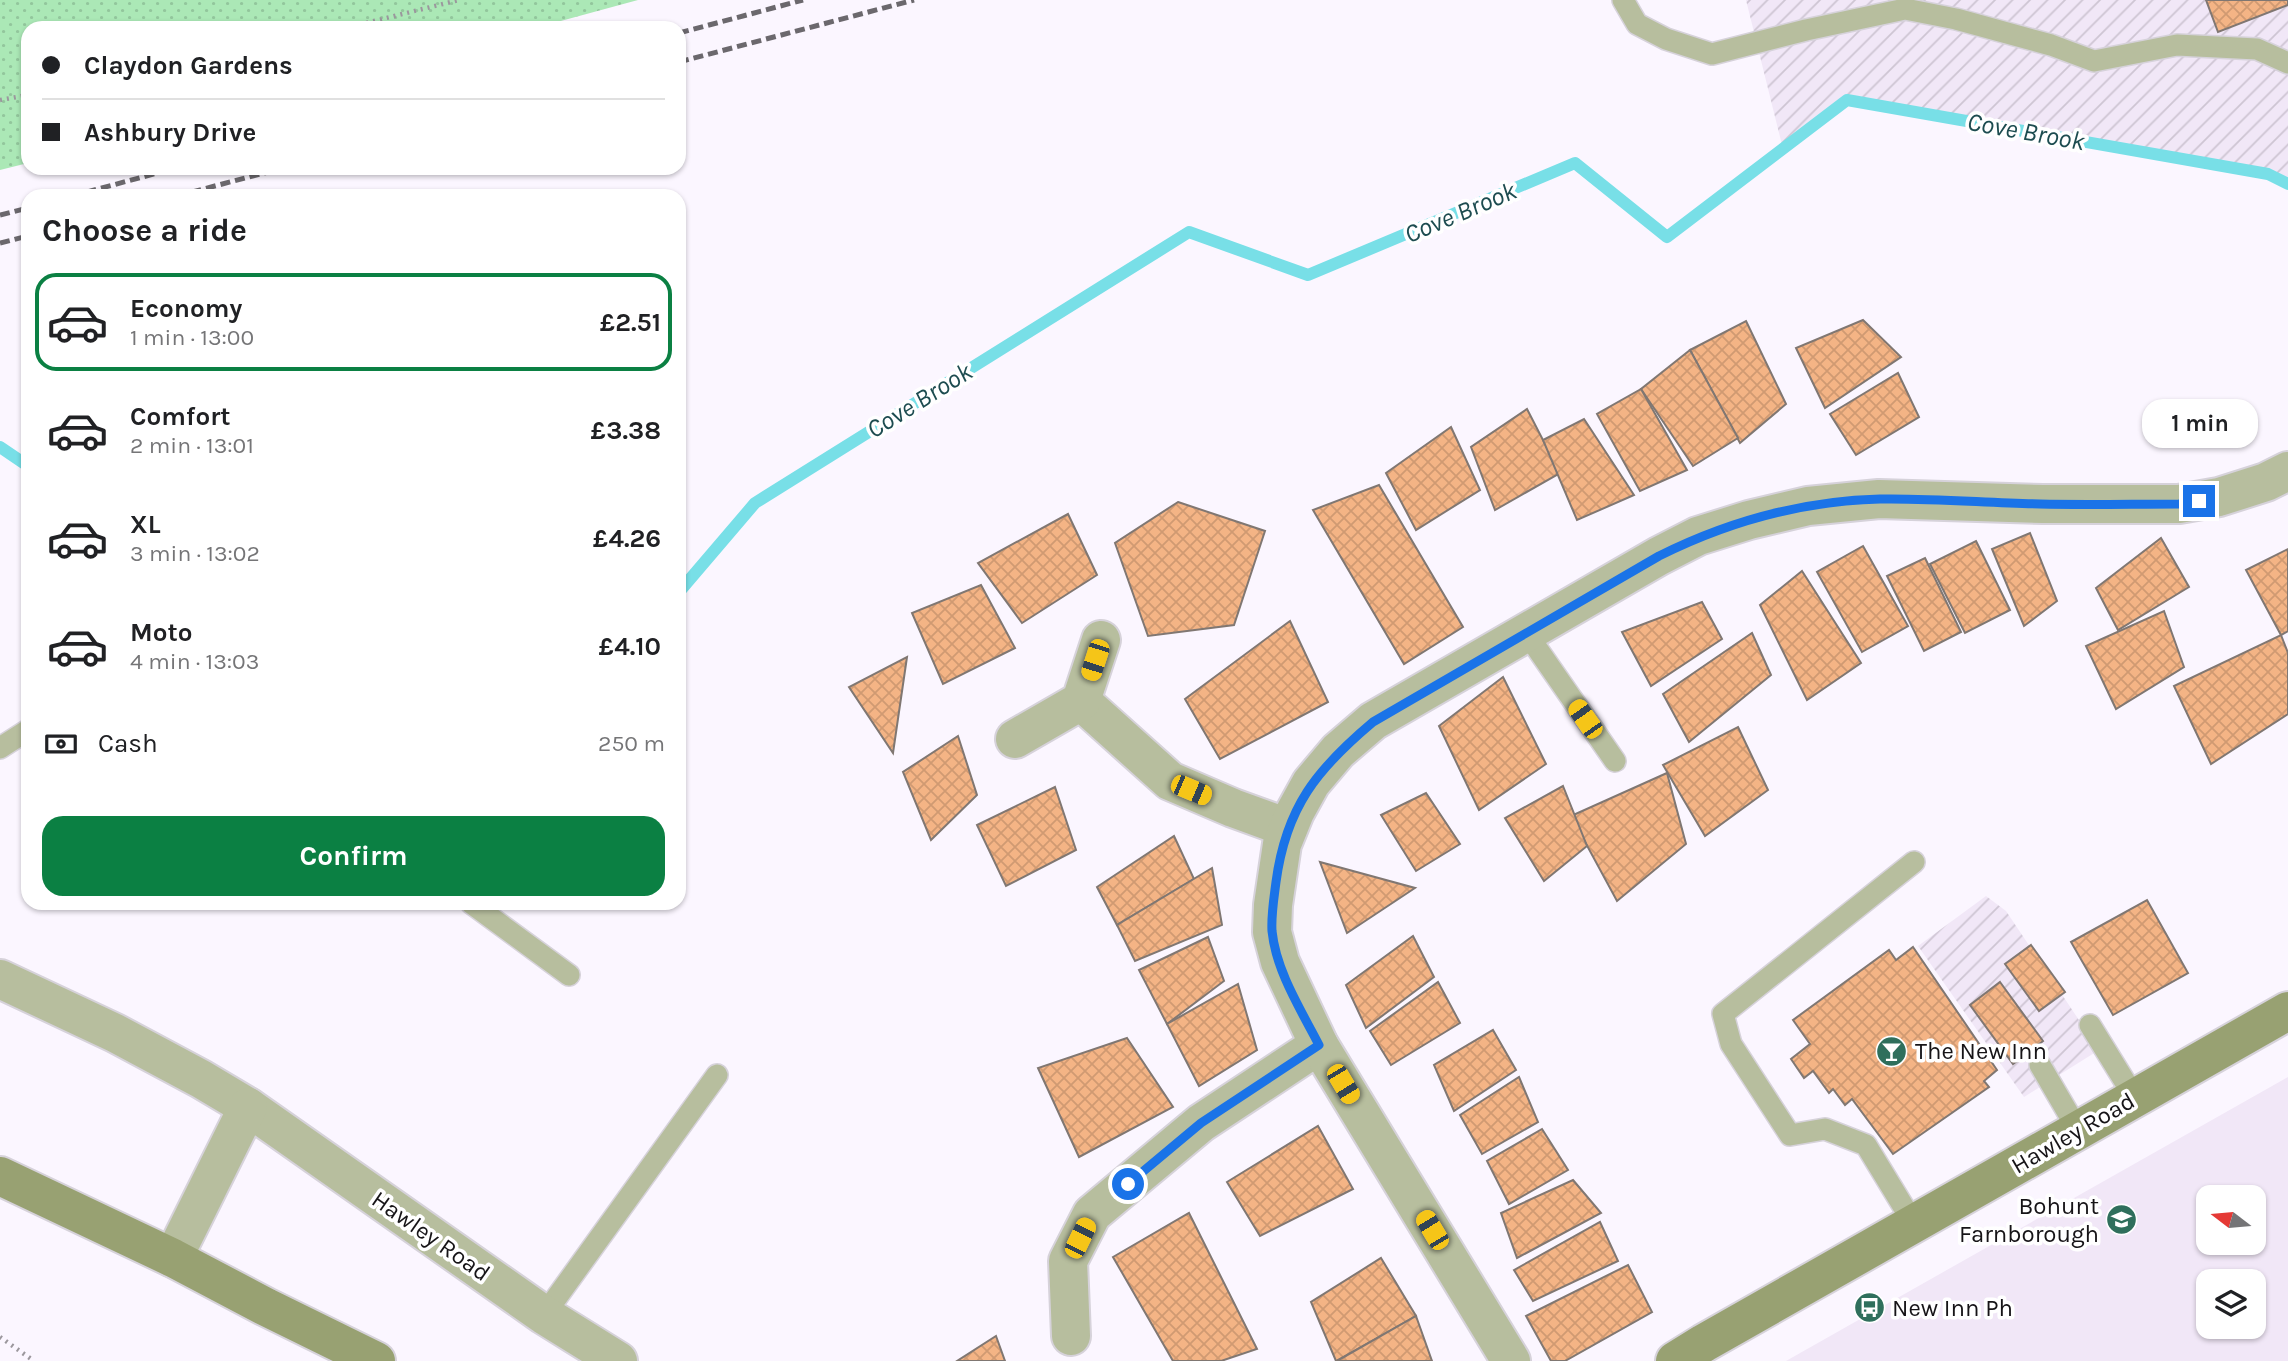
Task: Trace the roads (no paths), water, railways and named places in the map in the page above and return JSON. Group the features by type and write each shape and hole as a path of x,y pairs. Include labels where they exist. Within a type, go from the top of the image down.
{"main road":[{"name":"Hawley Road","path":"1675,1361 2288,1011"},
{"path":"0,1176 173,1258 376,1361"}],"street":[{"path":"1511,1361 1319,1045 1280,962 1272,932 1282,844 1311,783 1338,751 1373,722 1659,556 1698,536 1749,520 1808,506 1879,499 2043,504 2179,504 2219,497 2266,482 2288,471"},
{"path":"1015,739 1082,701 1101,640"},
{"path":"1082,701 1170,781 1288,828"},
{"name":"Hawley Road","path":"0,979 114,1033 201,1079 247,1107 544,1315 618,1361"},
{"path":"1071,1336 1068,1261 1092,1214 1201,1123 1319,1045"},
{"path":"173,1258 247,1107"}],"lane":[{"path":"1623,0 1637,24 1666,39 1712,54 1905,9 1956,19 2051,45 2094,61 2177,46 2257,49 2288,63"},
{"path":"1527,634 1615,761"},
{"path":"0,748 21,734"},
{"path":"1914,862 1723,1014 1731,1044 1790,1135 1825,1129 1866,1145 1914,1224"},
{"path":"481,910 569,975"},
{"path":"2090,1025 2135,1098"},
{"path":"2040,1065 2078,1130"},
{"path":"544,1315 717,1075"}],"waterway":[{"name":"Cove Brook","path":"686,584 755,503 1189,232 1308,275 1575,163 1667,237 1847,100 2268,174 2288,184"},
{"name":"Cove Brook","path":"0,447 21,461"}],"railway":[{"path":"686,31 803,0"},
{"path":"686,60 914,0"},
{"path":"98,189 150,175"},
{"path":"204,189 256,175"},
{"path":"0,215 21,210"},
{"path":"0,243 21,238"}],"place":[{"name":"The New Inn","path":"1892,1051"},
{"name":"Bohunt Farnborough","path":"2122,1220"},
{"name":"New Inn Ph","path":"1869,1308"}]}
